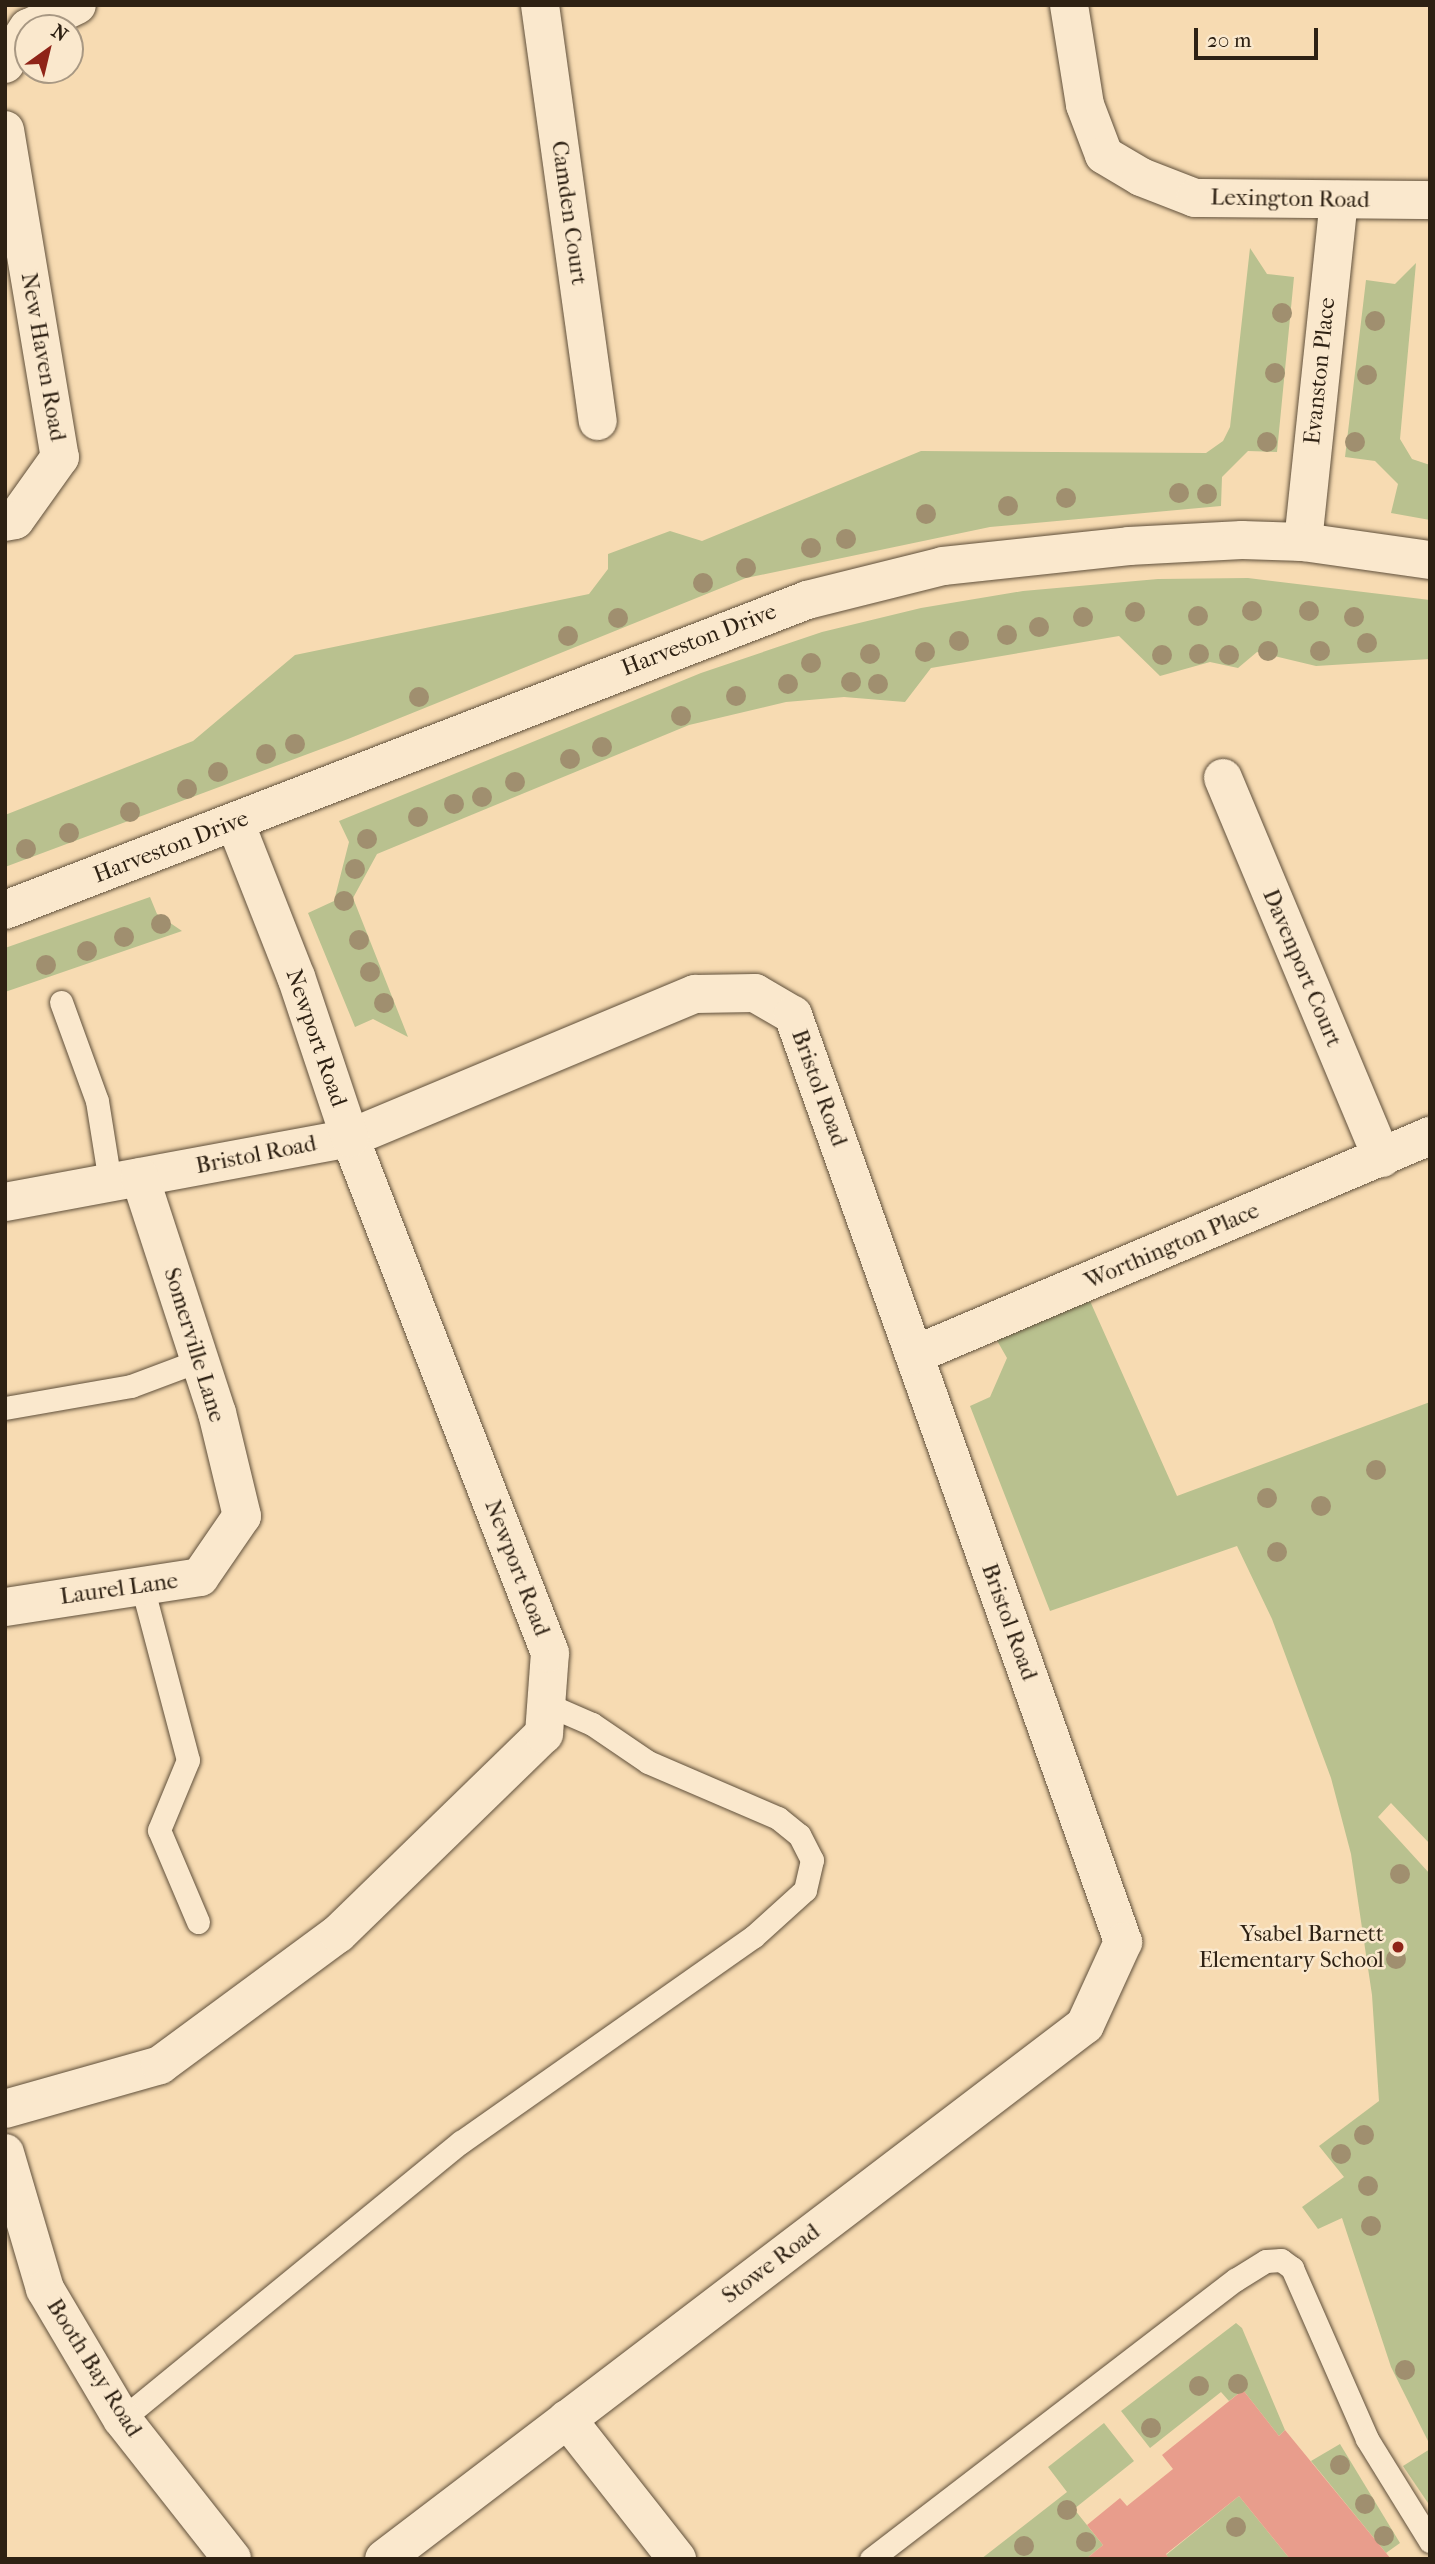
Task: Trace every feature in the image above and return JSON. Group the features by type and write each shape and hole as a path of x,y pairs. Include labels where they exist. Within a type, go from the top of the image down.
{"street":[{"path":"58,14 77,5"},
{"name":"Camden Court","path":"540,5 598,421"},
{"name":"Lexington Road","path":"1069,5 1085,104 1104,155 1141,177 1195,198 1430,200"},
{"name":"New Haven Road","path":"5,130 60,457 15,520 5,522"},
{"name":"Evanston Place","path":"1303,542 1339,200"},
{"name":"Harveston Drive","path":"5,910 807,600 943,566 1129,546 1242,540 1303,542 1430,560"},
{"name":"Davenport Court","path":"1223,778 1382,1158"},
{"name":"Newport Road","path":"5,2109 160,2064 338,1934 544,1734 550,1653 350,1138 296,977 235,822"},
{"name":"Bristol Road","path":"5,1202 350,1138 695,994 755,993 793,1015 1123,1942"},
{"name":"Worthington Place","path":"914,1355 1430,1136"},
{"name":"Somerville Lane","path":"125,1179 200,1360 242,1516"},
{"name":"Laurel Lane","path":"5,1607 200,1577 242,1516"},
{"name":"Stowe Road","path":"384,2559 1085,2025 1123,1942"},
{"name":"Booth Bay Road","path":"5,2153 45,2289 122,2419 232,2559"},
{"path":"567,2419 677,2559"}],"lane":[{"path":"61,1002 125,1179"},
{"path":"5,1408 131,1386 200,1360"},
{"path":"142,1586 188,1760 159,1830 198,1922"},
{"path":"122,2419 461,2142 753,1937 806,1890 812,1860 799,1835 778,1818 648,1762 592,1724 546,1704"},
{"path":"871,2559 1235,2280 1274,2261 1292,2268 1367,2439 1430,2541"}],"green space":[{"path":"1250,248 1267,274 1294,277 1277,452 1248,451 1222,477 1221,506 990,527 746,578 348,739 5,867 5,815 193,741 295,655 589,594 608,569 608,554 670,531 702,541 921,451 1206,453 1223,441 1230,427"},
{"path":"1416,263 1400,439 1412,459 1430,465 1430,520 1391,513 1398,484 1375,461 1345,457 1366,280 1395,284"},
{"path":"1248,578 1430,600 1430,659 1316,666 1257,652 1238,668 1210,662 1160,676 1119,636 931,668 905,702 844,697 786,702 689,725 377,854 353,898 408,1037 373,1019 355,1027 308,913 334,901 349,842 339,821 701,673 822,632 921,608 1023,591 1158,579"},
{"path":"150,897 157,914 182,931 5,992 5,948"},
{"name":"Ysabel Barnett Elementary School","path":"1090,1301 1177,1496 1430,1402 1430,1844 1391,1803 1378,1817 1430,1874 1430,2445 1391,2367 1342,2218 1318,2229 1302,2207 1344,2177 1319,2146 1379,2101 1372,1995 1351,1854 1331,1778 1272,1619 1237,1546 1050,1611 970,1406 990,1397 1007,1358 995,1337"},
{"path":"1236,2323 1242,2328 1285,2430 1279,2436 1243,2390 1229,2401 1221,2392 1150,2448 1121,2411"},
{"path":"1104,2423 1134,2461 1074,2509 1103,2545 1086,2559 981,2559 1067,2492 1048,2467"},
{"path":"1340,2444 1400,2543 1386,2553 1311,2461"},
{"path":"1430,2449 1430,2506 1403,2466"},
{"path":"1239,2496 1290,2559 1169,2559 1166,2555"}],"building":[{"path":"1243,2390 1279,2436 1285,2430 1391,2559 1290,2559 1239,2496 1166,2554 1169,2559 1086,2559 1103,2545 1087,2525 1120,2498 1127,2506 1173,2469 1162,2455"}],"place":[{"name":"Ysabel Barnett Elementary School","path":"1398,1947"}]}
